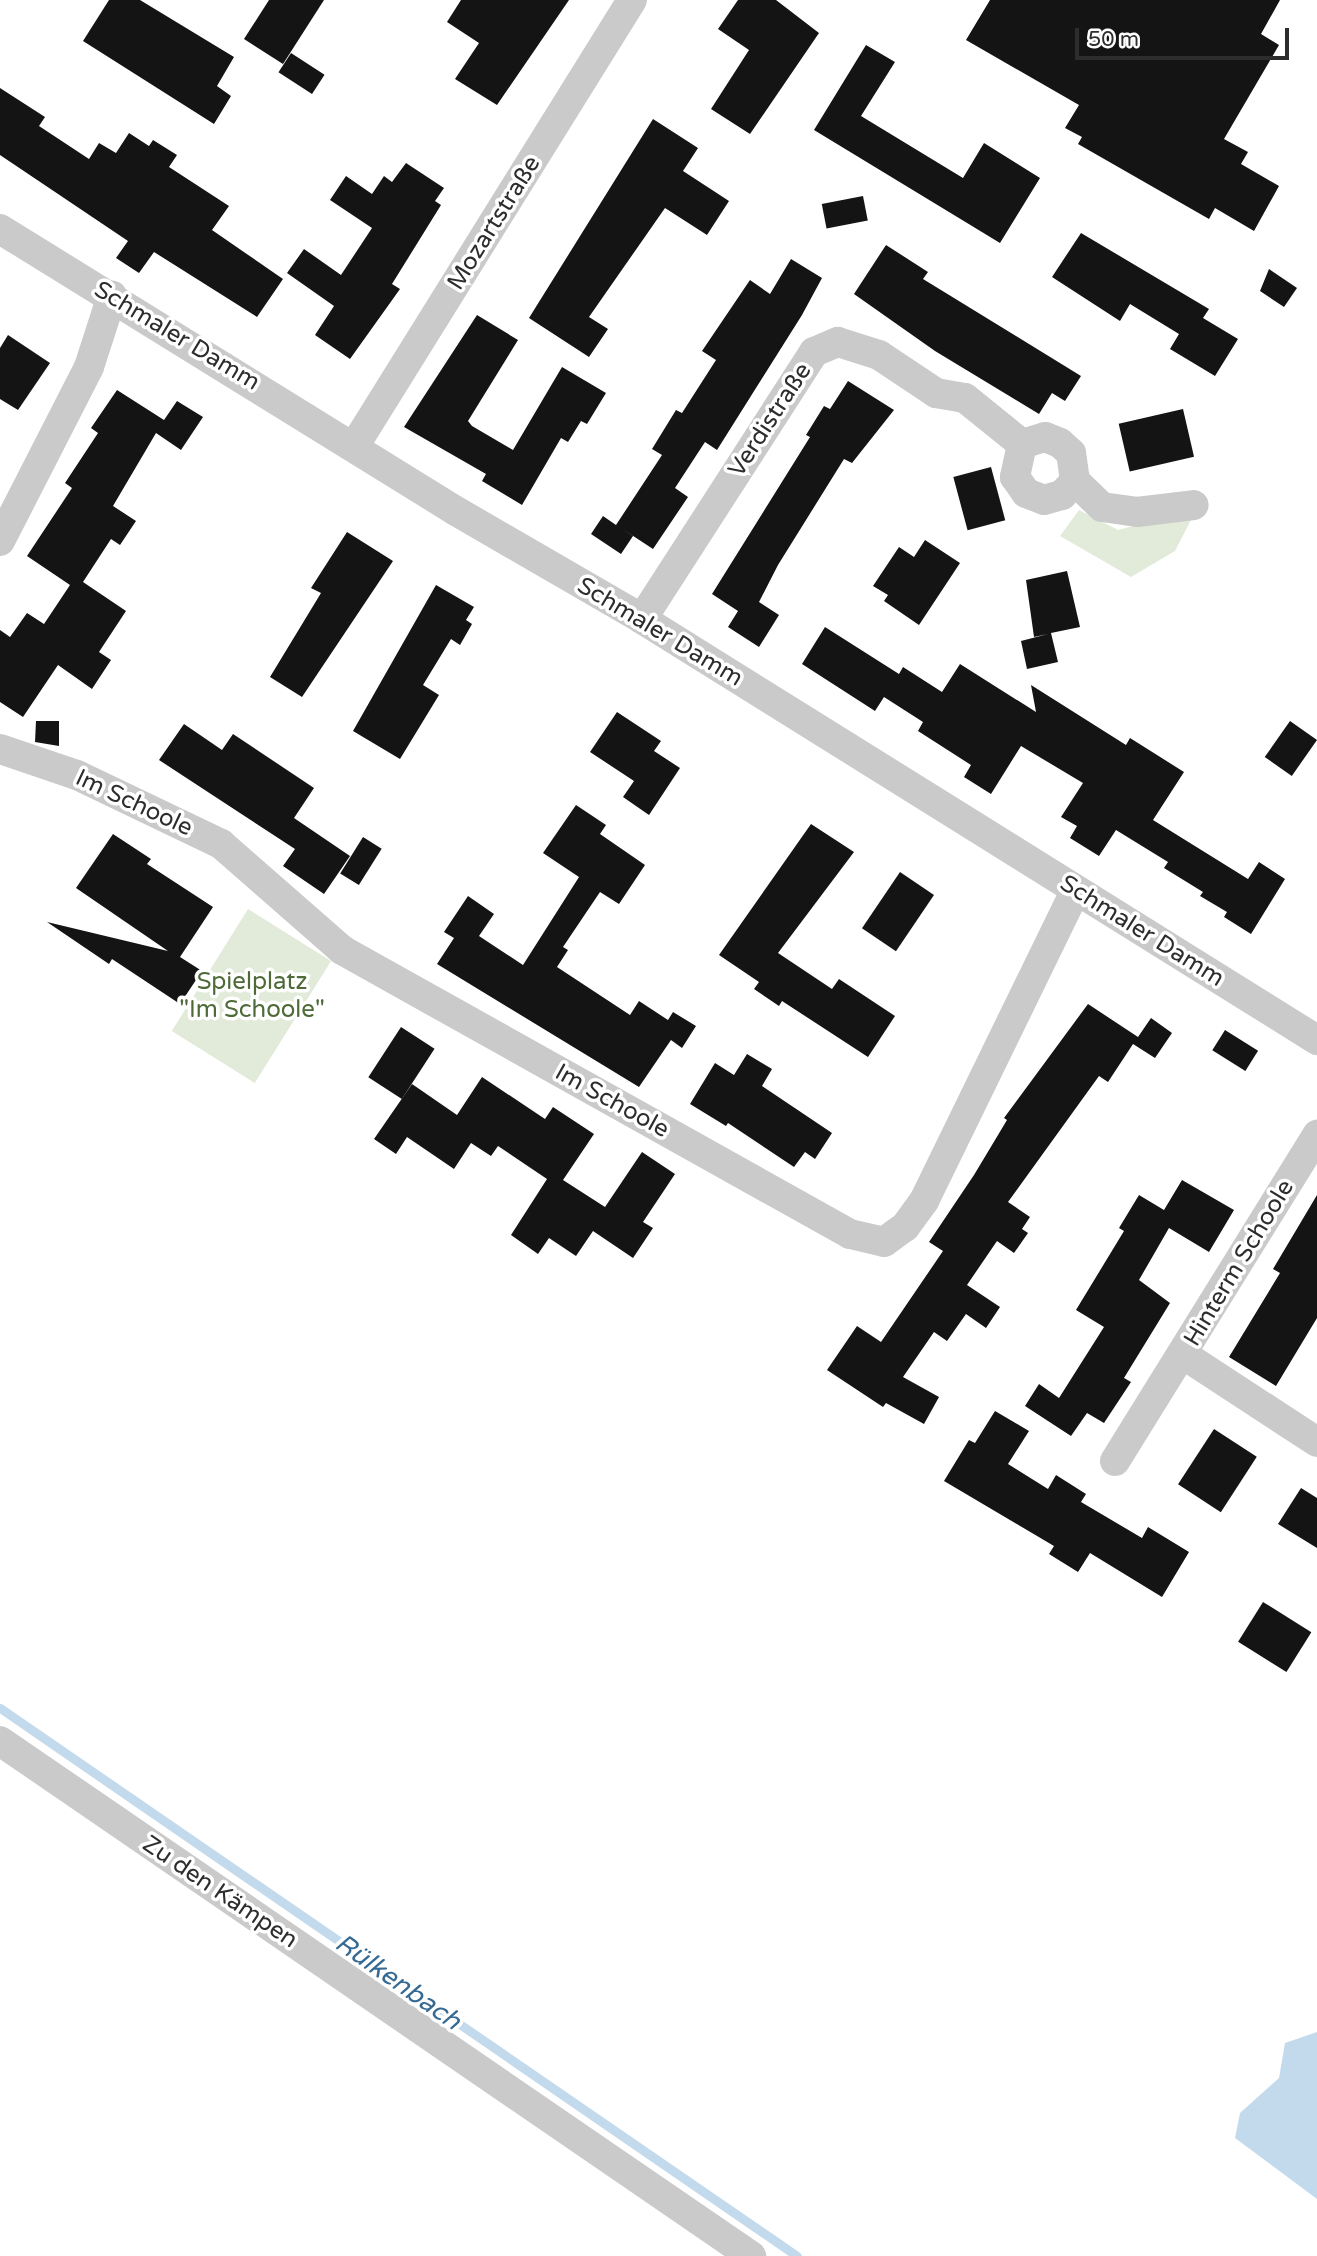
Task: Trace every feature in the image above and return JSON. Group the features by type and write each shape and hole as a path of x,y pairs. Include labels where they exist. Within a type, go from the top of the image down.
{"street":[{"name":"Mozartstraße","path":"355,445 632,0"},
{"name":"Schmaler Damm","path":"0,229 355,445 456,511 642,619 1317,1040"},
{"path":"0,541 89,367 112,296"},
{"name":"Verdistraße","path":"642,619 814,352 838,342 879,355 936,393 965,398 1022,444"},
{"path":"1074,481 1062,495 1044,500 1026,493 1015,477 1022,444 1045,437 1060,443 1071,453 1074,481 1102,507 1137,512 1194,505"},
{"name":"Im Schoole","path":"0,749 77,775 221,844 342,950 850,1234 884,1242 905,1227 924,1201 1076,890"},
{"name":"Hinterm Schoole","path":"1115,1461 1184,1355 1317,1135"},
{"name":"Hinterm Schoole","path":"1184,1355 1317,1442"},
{"name":"Zu den Kämpen","path":"0,1741 751,2256"}],"green space":[{"path":"1079,510 1118,530 1184,513 1191,520 1175,551 1131,577 1060,536"},
{"name":"Spielplatz \"Im Schoole\"","path":"248,909 331,961 255,1083 172,1031"}],"water":[{"path":"1317,2032 1317,2199 1235,2138 1240,2113 1279,2078 1285,2043"}],"building":[{"path":"109,0 140,0 234,57 217,86 231,96 214,124 83,41"},
{"path":"269,0 324,0 283,64 244,39"},
{"path":"461,0 569,0 497,105 455,79 479,43 447,22"},
{"path":"738,0 776,0 819,33 750,134 711,109 749,50 718,29"},
{"path":"990,0 1280,0 1261,34 1279,45 1224,139 1248,152 1241,164 1279,186 1254,231 1215,208 1209,219 1078,144 1082,137 1065,128 1079,105 966,40"},
{"path":"866,45 895,62 861,116 963,178 984,143 1040,178 1000,243 814,130"},
{"path":"291,53 325,75 312,94 278,72"},
{"path":"0,88 45,117 39,126 89,159 99,143 116,153 129,133 149,146 153,140 177,155 169,167 229,206 212,230 283,279 257,317 154,252 139,273 116,258 128,241 0,155"},
{"path":"653,119 698,148 683,171 729,201 707,235 665,208 589,317 608,329 589,357 529,318"},
{"path":"406,163 444,188 435,201 441,205 392,284 400,289 350,359 315,335 334,306 287,273 304,249 341,275 372,228 330,200 346,176 372,194 384,176 392,182"},
{"path":"863,196 868,221 827,229 822,204"},
{"path":"1081,233 1209,309 1203,318 1238,339 1215,376 1170,349 1179,334 1130,304 1120,321 1052,277"},
{"path":"886,245 928,272 923,279 1081,376 1065,401 1052,393 1039,414 935,351 854,294"},
{"path":"791,259 822,278 802,315 717,450 705,442 675,488 688,497 653,549 621,528 633,536 621,554 591,534 603,516 616,525 662,455 652,449 676,410 682,413 716,360 702,351 750,280 770,294"},
{"path":"1269,269 1297,288 1284,307 1260,291"},
{"path":"477,315 518,340 468,421 472,426 513,450 562,367 606,393 587,424 581,421 568,442 561,438 522,505 482,481 486,474 404,427"},
{"path":"8,335 50,363 18,410 0,399 0,348"},
{"path":"848,381 894,410 852,463 844,459 778,565 759,602 779,615 759,647 728,627 738,611 712,594 810,437 806,435 824,406 830,409"},
{"path":"117,390 164,420 177,401 203,417 181,450 156,433 113,506 136,521 120,545 111,539 83,582 126,611 99,652 111,660 92,689 58,665 23,717 0,702 0,630 10,637 27,613 44,624 70,585 27,556 72,488 65,483 98,433 91,428"},
{"path":"1183,409 1194,457 1130,472 1119,424"},
{"path":"991,467 1005,520 968,530 953,477"},
{"path":"347,532 393,561 302,697 270,677 321,593 311,588"},
{"path":"925,540 960,563 919,625 884,601 888,595 873,586 899,547 914,557"},
{"path":"1067,571 1080,627 1051,633 1058,662 1027,669 1021,641 1048,634 1034,637 1026,580"},
{"path":"436,585 474,607 466,620 472,624 460,645 451,639 423,685 439,695 400,759 353,731"},
{"path":"825,627 899,674 903,667 942,692 960,664 1036,712 1031,685 1126,745 1130,738 1184,772 1153,820 1248,879 1259,862 1285,879 1251,934 1224,917 1227,912 1200,896 1203,892 1164,868 1168,862 1116,830 1099,856 1070,838 1077,826 1061,817 1083,783 1021,746 991,794 964,777 971,765 918,731 923,722 884,697 875,711 802,664"},
{"path":"617,712 661,741 654,751 680,768 649,815 623,797 634,781 590,752"},
{"path":"36,721 59,721 59,746 35,742"},
{"path":"1290,721 1317,740 1292,776 1265,757"},
{"path":"184,724 222,750 233,734 314,788 294,818 350,856 324,894 283,866 295,849 159,760"},
{"path":"576,805 606,825 600,834 645,865 619,904 600,892 563,947 568,950 557,967 630,1015 639,1001 668,1020 673,1012 696,1026 682,1048 671,1040 639,1087 437,964 454,938 444,932 468,896 494,914 479,936 523,965 579,877 543,853"},
{"path":"811,824 854,852 778,953 832,989 839,979 895,1016 868,1057 782,1001 779,1006 754,989 759,982 719,955"},
{"path":"113,834 151,859 147,864 213,907 180,957 202,971 180,1004 112,959 109,964 47,922 168,951 76,888"},
{"path":"363,837 382,849 359,885 340,873"},
{"path":"900,872 934,895 896,951 862,928"},
{"path":"1088,1004 1138,1037 1151,1018 1172,1033 1155,1058 1133,1044 1108,1082 1099,1076 1008,1202 1030,1217 1022,1229 1028,1233 1014,1253 997,1241 967,1285 1000,1307 986,1328 966,1314 947,1341 934,1332 903,1377 939,1397 924,1424 886,1403 883,1407 827,1370 857,1326 881,1342 943,1251 929,1242 974,1175 1007,1120 1004,1118"},
{"path":"401,1027 435,1049 402,1099 368,1077"},
{"path":"1225,1030 1258,1051 1245,1071 1212,1050"},
{"path":"747,1054 772,1069 762,1086 832,1133 815,1159 805,1152 794,1167 728,1123 726,1126 690,1104 715,1063 734,1075"},
{"path":"482,1077 545,1119 553,1107 594,1134 563,1180 605,1207 642,1152 675,1174 643,1222 653,1228 633,1258 593,1231 576,1256 549,1238 538,1254 511,1235 547,1179 498,1146 491,1156 471,1143 454,1169 407,1137 396,1154 374,1139 412,1084 457,1115"},
{"path":"1182,1180 1234,1210 1209,1252 1169,1228 1139,1280 1170,1303 1124,1378 1131,1382 1104,1423 1087,1413 1071,1436 1025,1406 1039,1384 1059,1398 1104,1327 1076,1310 1124,1231 1119,1228 1139,1195 1164,1210"},
{"path":"1317,1195 1317,1318 1276,1386 1229,1357 1280,1273 1273,1269"},
{"path":"995,1411 1029,1431 1008,1464 1048,1489 1056,1475 1086,1494 1081,1502 1142,1538 1148,1527 1189,1552 1162,1597 1090,1553 1078,1572 1049,1554 1054,1546 944,1481 969,1440 975,1443"},
{"path":"1214,1429 1257,1457 1221,1512 1178,1484"},
{"path":"1301,1488 1317,1498 1317,1548 1278,1524"},
{"path":"1263,1602 1311,1632 1286,1672 1238,1642"}],"waterway":[{"name":"Rülkenbach","path":"0,1708 797,2256"}]}
